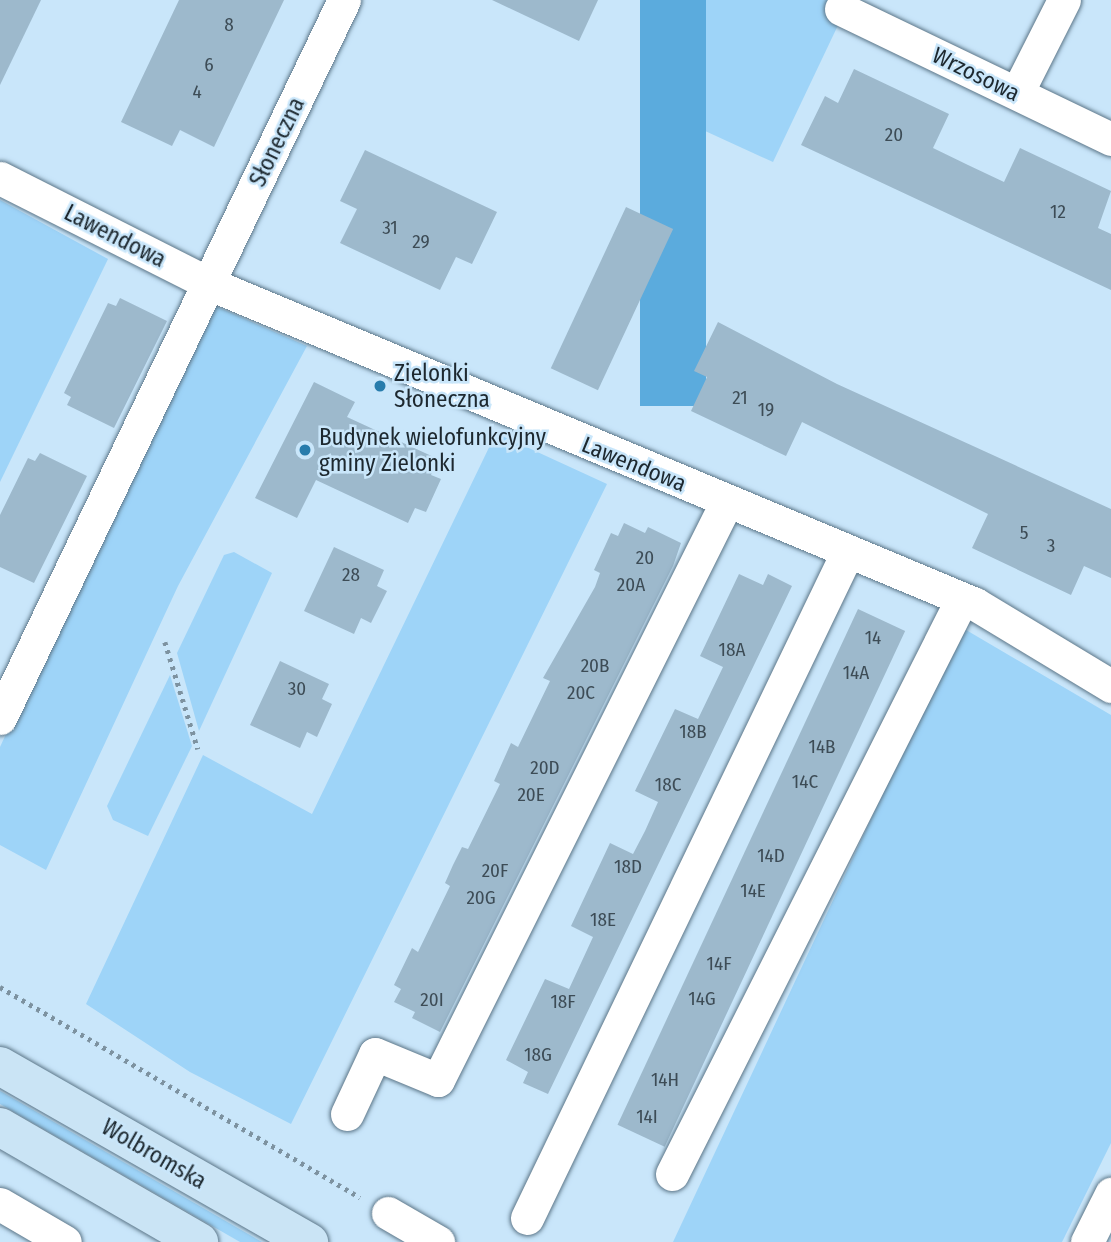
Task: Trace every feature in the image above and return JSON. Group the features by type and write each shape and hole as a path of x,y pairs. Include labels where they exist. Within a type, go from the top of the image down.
{"main road":[{"name":"Wolbromska","path":"0,1066 309,1242"},
{"path":"0,1127 199,1242"}],"street":[{"name":"Słoneczna","path":"0,718 344,0"},
{"path":"1017,93 1064,0"},
{"name":"Wrzosowa","path":"841,9 1111,139"},
{"name":"Lawendowa","path":"0,178 210,284 962,599 1111,686"},
{"path":"347,1114 375,1054 438,1080 727,501"},
{"path":"527,1218 848,551"},
{"path":"672,1174 962,599"},
{"path":"1087,1242 1111,1194"},
{"path":"0,1204 65,1242"},
{"path":"388,1213 438,1242"}],"path":[{"path":"165,642 198,749"},
{"path":"0,987 388,1213"}],"shaded area":[{"path":"640,0 706,0 706,406 640,406"},
{"path":"706,0 850,0 773,162 655,108"},
{"path":"0,200 108,259 0,482"},
{"path":"206,302 307,346 178,586 46,870 0,845 0,747"},
{"path":"496,433 607,484 291,1124 190,1072 86,1004 203,755 312,814"},
{"path":"234,552 272,573 199,731 177,653 224,555"},
{"path":"961,627 1111,715 1111,1143 1062,1242 673,1242"},
{"path":"170,675 192,746 148,836 113,820 107,806"},
{"path":"0,1091 262,1242 240,1242 0,1104"}],"building":[{"path":"0,0 41,0 0,85"},
{"path":"179,0 284,0 214,147 180,130 172,146 121,122"},
{"path":"492,0 598,0 579,41"},
{"path":"854,69 949,114 933,148 968,165 1004,182 1020,148 1111,191 1098,228 1111,234 1111,290 801,145 825,96 838,103"},
{"path":"365,150 497,212 472,264 456,257 440,290 340,243 357,209 340,201"},
{"path":"626,207 673,229 598,390 551,368"},
{"path":"120,298 167,321 114,428 67,405 71,397 64,393 108,303 116,306"},
{"path":"718,322 837,384 1111,509 1111,578 1084,566 1071,595 972,548 988,514 802,422 786,456 691,411 707,377 694,371"},
{"path":"314,382 355,402 347,417 438,459 431,475 441,479 426,512 415,508 408,523 316,480 297,518 255,498"},
{"path":"40,453 87,476 34,583 0,567 0,515 28,458 35,461"},
{"path":"624,523 645,533 648,527 681,543 673,566 440,1032 412,1018 415,1012 394,1002 401,989 394,985 412,948 418,952 450,886 445,883 453,865 462,847 468,849 500,784 494,781 511,743 518,747 550,681 543,678 595,587 600,573 594,570 611,533 618,536"},
{"path":"334,547 384,570 377,586 387,591 371,623 361,618 354,634 304,611"},
{"path":"739,574 763,585 768,574 792,586 548,1094 523,1083 528,1072 506,1060 545,979 569,989 593,937 571,926 610,843 633,854 645,831 658,802 635,791 675,709 698,719 723,667 700,656"},
{"path":"858,609 905,631 665,1147 618,1125"},
{"path":"280,661 329,684 322,699 332,704 317,737 307,732 300,748 250,725"}],"place":[{"name":"Zielonki Słoneczna","path":"380,386"},
{"name":"Budynek wielofunkcyjny gminy Zielonki","path":"305,450"}]}
